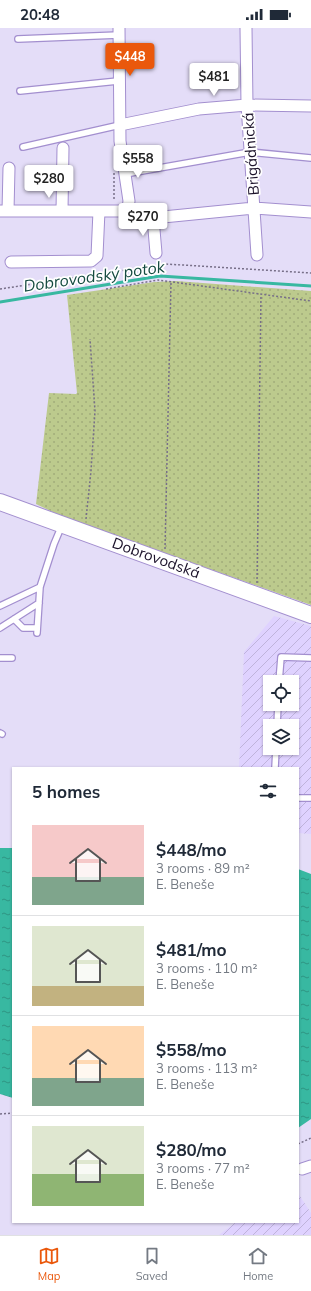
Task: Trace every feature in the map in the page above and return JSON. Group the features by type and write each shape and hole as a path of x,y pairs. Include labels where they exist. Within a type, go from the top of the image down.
{"street":[{"name":"Brigádnická","path":"246,28 247,106 257,255"},
{"path":"119,32 118,81 120,125 129,201 128,208"},
{"path":"120,125 198,110 247,106 311,106"},
{"path":"62,211 63,148"},
{"path":"9,168 4,211 123,211 128,208"},
{"path":"128,208 139,216 153,218 254,208 311,212"},
{"path":"11,262 92,261 97,256 99,211"},
{"path":"153,218 156,253"},
{"name":"Dobrovodská","path":"0,502 63,523 311,615"}],"lane":[{"path":"18,39 119,32"},
{"path":"20,91 118,81"},
{"path":"23,148 120,125"},
{"path":"125,174 250,152 311,158"},
{"path":"14,619 24,628 37,631 40,587 54,544 63,523"},
{"path":"0,606 40,587"},
{"path":"0,628 39,603"},
{"path":"280,675 281,657 311,658"},
{"path":"0,658 12,658"},
{"path":"275,767 276,755"},
{"path":"299,798 311,798"}],"path":[{"path":"0,289 166,264 311,272"},
{"path":"106,289 158,280 311,301"},
{"path":"163,561 165,550 171,282"},
{"path":"255,594 261,294"},
{"path":"85,525 91,471 94,411 90,339"},
{"path":"0,1114 12,1113"},
{"path":"299,1144 311,1138"}],"shaded area":[{"path":"176,281 311,291 311,605 65,518 36,504 49,393 77,393 67,295 154,282"},
{"path":"274,616 311,626 311,834 299,833 299,767 239,767 244,652"},
{"path":"299,1195 311,1213 311,1235 219,1235 235,1223 299,1223"}],"water":[{"path":"0,848 12,848 12,1098 0,1094"},
{"path":"299,869 311,874 311,1119 299,1127"}],"waterway":[{"name":"Dobrovodský potok","path":"0,302 160,276 311,286"}]}
